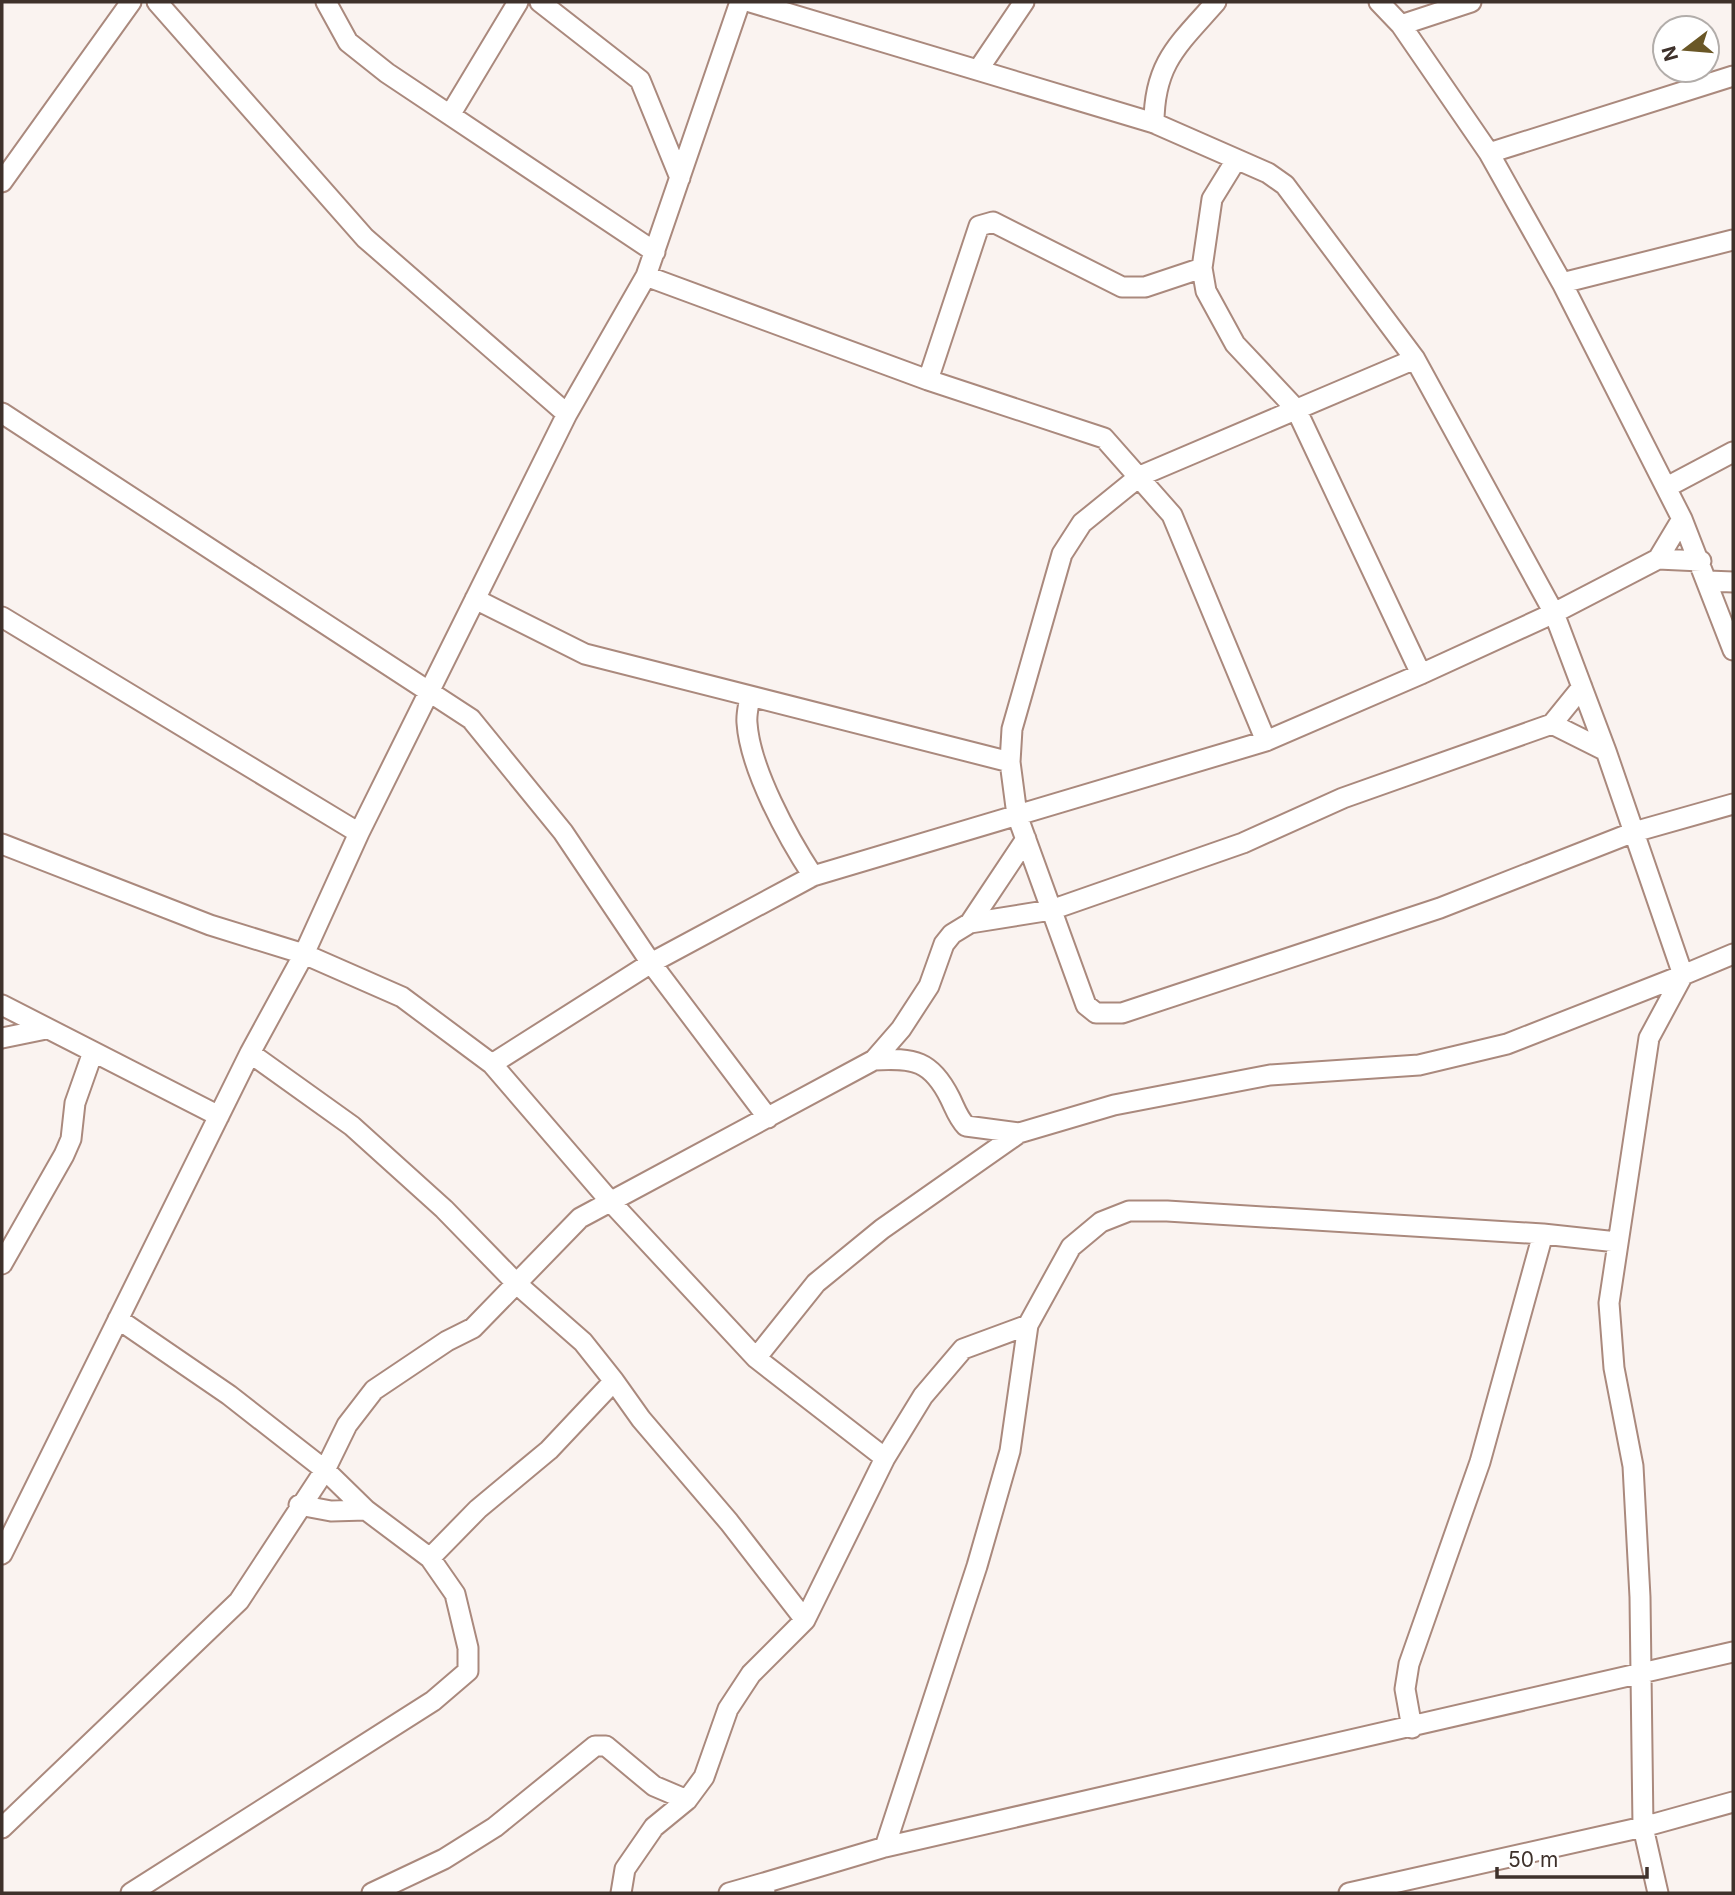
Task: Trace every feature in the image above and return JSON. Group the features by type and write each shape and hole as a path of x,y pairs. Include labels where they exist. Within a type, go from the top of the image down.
{"street":[{"path":"2,182 131,2"},
{"path":"157,2 365,239 567,414"},
{"path":"326,2 348,42 387,73 654,252"},
{"path":"450,115 518,2"},
{"path":"540,2 640,80 680,178"},
{"path":"2,1554 250,1053 304,954 359,833 567,414 646,276 740,2"},
{"path":"750,2 1154,123 1268,173 1285,185 1415,359 1554,613 1606,751 1683,975 1649,1038 1609,1303 1614,1368 1633,1466 1640,1597 1643,1827 1658,1893"},
{"path":"978,70 1024,2"},
{"path":"1154,123 1154,94 1161,72 1173,50 1216,2"},
{"path":"1379,2 1401,25 1489,153 1562,282 1667,487 1701,561 1733,646"},
{"path":"1401,25 1471,2"},
{"path":"1489,153 1733,76"},
{"path":"1236,160 1212,200 1202,268 1206,291 1235,344 1296,410 1421,674"},
{"path":"928,380 979,226 985,221 993,222 1122,287 1145,287 1202,268"},
{"path":"1562,282 1733,240"},
{"path":"646,276 928,380 1098,434 1140,476 1172,515 1266,741"},
{"path":"1415,359 1140,476 1082,523 1062,554 1012,729 1010,762 1017,815 1086,1005 1096,1013 1122,1013 1440,908 1634,832 1733,804"},
{"path":"2,413 471,719 562,832 651,963 768,1118"},
{"path":"1667,487 1733,452"},
{"path":"1658,559 1682,519"},
{"path":"492,1064 651,963 813,876 1266,741 1554,613 1658,559 1701,561"},
{"path":"1708,581 1733,582"},
{"path":"475,599 585,654 1010,762"},
{"path":"2,617 359,833"},
{"path":"2,1828 239,1601 299,1505 326,1469 347,1425 374,1390 447,1341 473,1328 518,1285 570,1227 610,1201 874,1060 901,1029 929,986 944,944 952,934 970,923 1051,910 1243,843 1343,798 1552,724 1583,687"},
{"path":"750,696 746,722 754,754 790,841 813,876"},
{"path":"1552,724 1606,751"},
{"path":"970,923 1026,839"},
{"path":"2,844 210,925 304,954 402,997 492,1064 610,1201 756,1358 885,1458"},
{"path":"756,1358 816,1283 881,1229 1018,1133 1114,1105 1270,1075 1419,1065 1507,1044 1733,954"},
{"path":"2,1005 46,1030 219,1116"},
{"path":"2,1038 46,1030"},
{"path":"2,1264 71,1139 75,1102 93,1052"},
{"path":"250,1053 352,1126 444,1209 518,1285 583,1342 641,1419 729,1522 805,1620"},
{"path":"874,1060 909,1058 928,1067 940,1080 966,1126 1018,1133"},
{"path":"885,1847 949,1656 1006,1464 1028,1325 1071,1247 1101,1222 1129,1211 1543,1234 1617,1242"},
{"path":"1412,1728 1405,1689 1409,1664 1480,1462 1543,1234"},
{"path":"118,1319 229,1395 326,1469 366,1510 430,1558 454,1594 468,1648 468,1671 433,1701 374,1741 131,1893"},
{"path":"621,1893 625,1869 654,1827 687,1800 704,1777 734,1700 751,1674 805,1620 885,1458 923,1395 963,1349 1028,1325"},
{"path":"430,1558 478,1508 549,1450 614,1381"},
{"path":"299,1505 331,1511 366,1510"},
{"path":"729,1893 765,1888 885,1847 1412,1728 1733,1652"},
{"path":"372,1893 444,1859 495,1827 595,1746 606,1746 654,1786 687,1800"},
{"path":"654,1786 654,1827"},
{"path":"1349,1893 1643,1827 1733,1802"}]}
